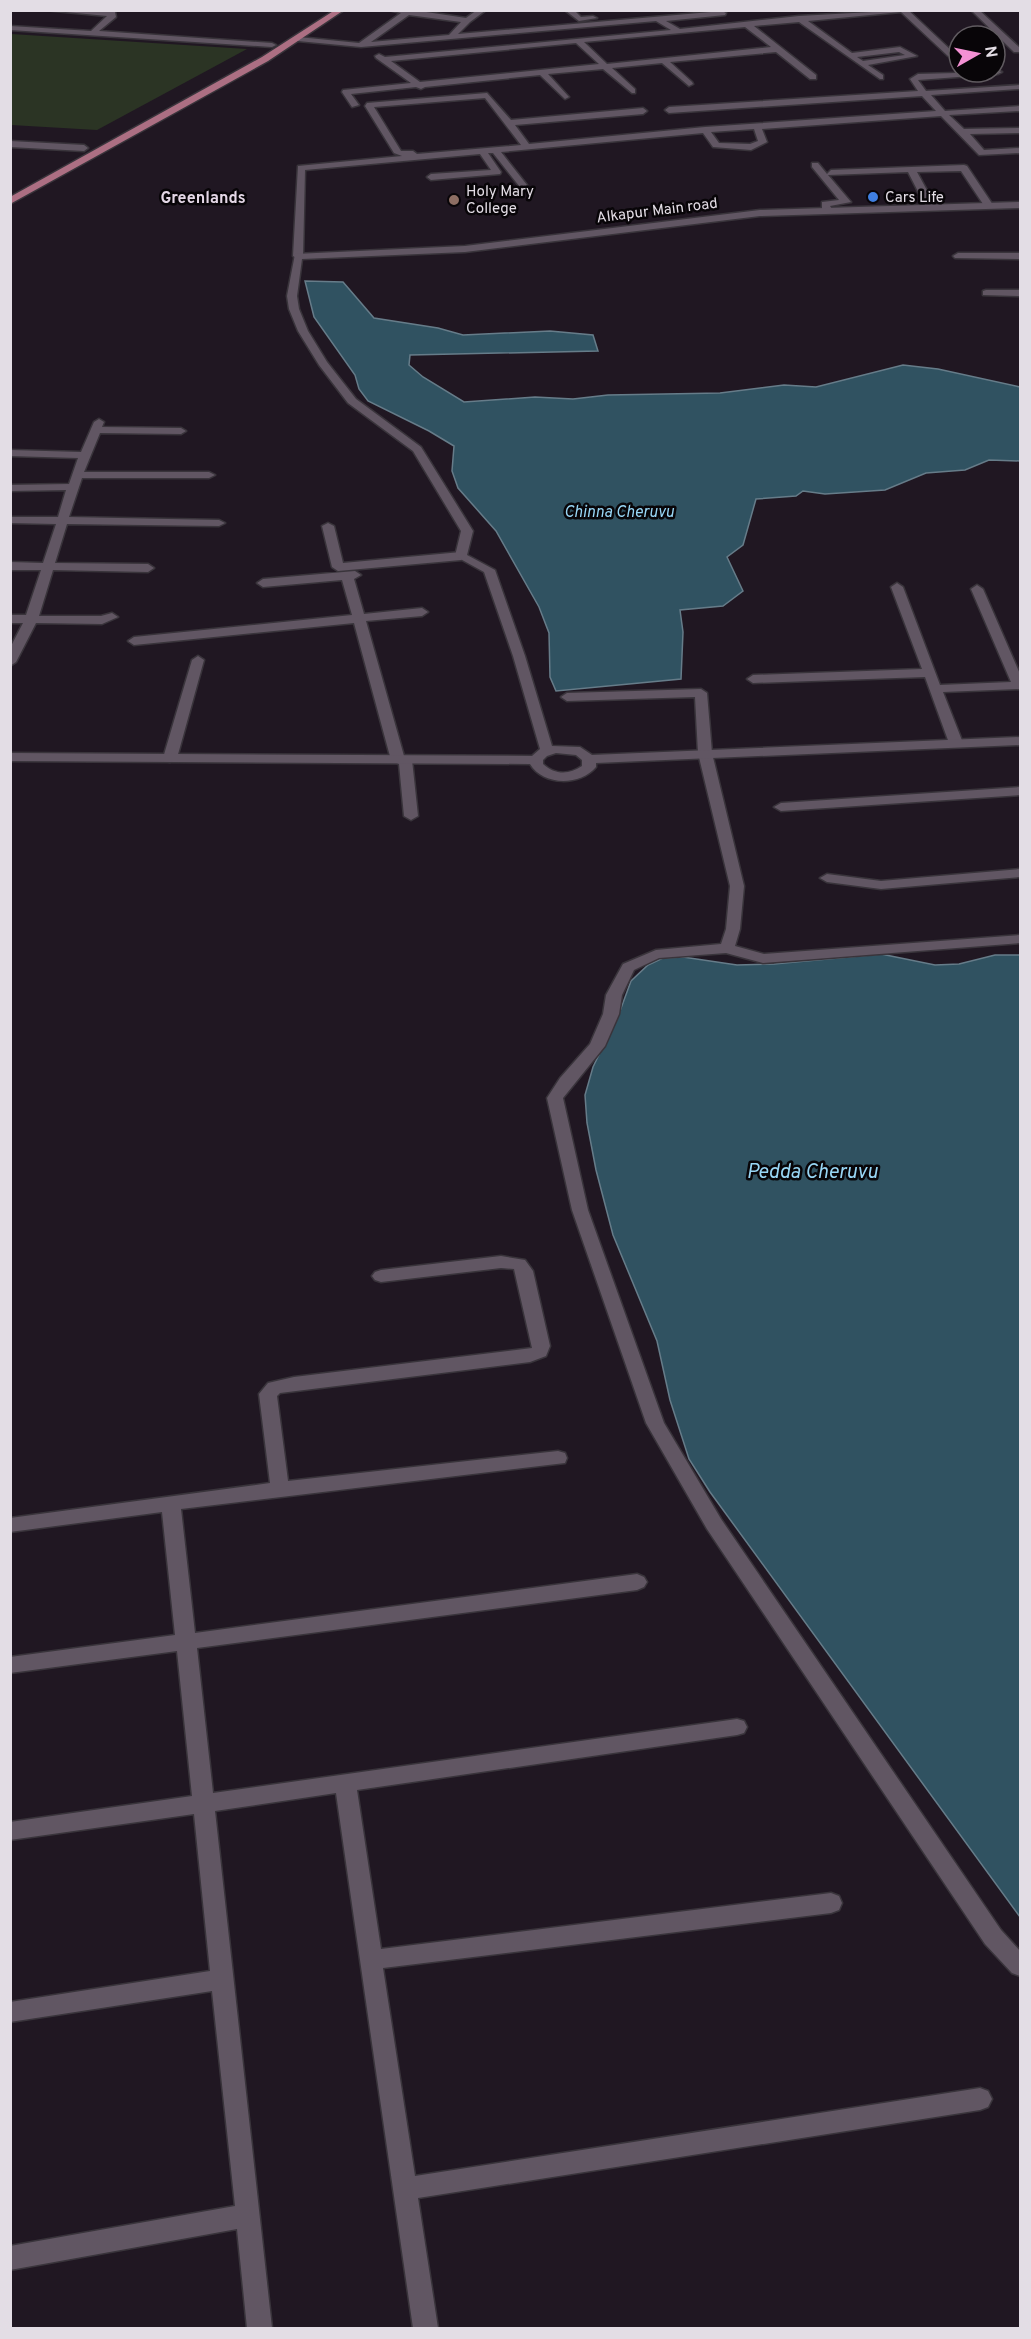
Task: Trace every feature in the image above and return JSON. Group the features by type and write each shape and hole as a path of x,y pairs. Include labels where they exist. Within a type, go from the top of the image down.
{"main road":[{"path":"115,131 272,45 325,10"},
{"path":"10,201 298,39 341,10"},
{"path":"63,159 94,142"}],"street":[{"path":"48,10 113,15 93,33"},
{"path":"393,10 467,20"},
{"path":"450,17 458,10"},
{"path":"452,36 467,20 483,10"},
{"path":"574,10 571,12 579,19 615,16 621,22"},
{"path":"788,10 862,63 881,81 871,86"},
{"path":"384,59 788,21 866,10"},
{"path":"800,18 902,10 947,50"},
{"path":"974,10 1017,50"},
{"path":"360,45 408,12"},
{"path":"298,39 360,45 657,19 694,13 722,13"},
{"path":"657,19 680,31"},
{"path":"746,24 813,77"},
{"path":"10,28 272,45"},
{"path":"578,41 632,91"},
{"path":"360,45 384,59 415,84 439,99"},
{"path":"355,105 346,92 778,49"},
{"path":"851,55 900,49 914,56 862,63"},
{"path":"663,60 689,84"},
{"path":"541,72 565,97"},
{"path":"947,75 915,77 915,83 940,112 982,153 1020,152"},
{"path":"905,83 915,83"},
{"path":"790,92 666,106 1018,87"},
{"path":"526,146 487,95 369,106 400,154 526,146 940,112 1020,108"},
{"path":"510,123 644,111"},
{"path":"705,130 716,145 751,147 763,142 757,126"},
{"path":"963,132 1020,130"},
{"path":"10,144 84,148"},
{"path":"461,556 467,531 417,449 352,400 323,363 303,331 294,309 292,296 298,261 301,168 496,151 526,146"},
{"path":"496,151 523,184"},
{"path":"431,177 497,172 483,152"},
{"path":"815,165 846,202 825,204 827,209"},
{"path":"831,173 964,168 988,205"},
{"path":"911,169 931,207"},
{"name":"Alkapur Main road","path":"298,261 465,249 745,214 827,209 1020,205"},
{"path":"745,214 754,223"},
{"name":"Alkapur Main road","path":"298,261 482,255 754,223 1020,215"},
{"path":"958,256 1020,256"},
{"path":"986,293 1020,292"},
{"path":"11,659 31,620 77,475 97,426 181,431"},
{"path":"10,453 84,455"},
{"path":"77,475 208,475"},
{"path":"10,488 73,487"},
{"path":"10,520 219,523"},
{"path":"328,526 338,567 461,556 489,570 519,656 527,690 548,751"},
{"path":"10,566 148,568"},
{"path":"264,583 389,572"},
{"path":"347,575 402,760 411,816"},
{"path":"897,587 956,743"},
{"path":"936,689 1020,685 977,589"},
{"path":"134,641 422,612"},
{"path":"10,619 102,621 112,617"},
{"path":"171,758 198,660"},
{"path":"753,679 930,673"},
{"path":"567,697 701,693 705,753 737,886 733,929 727,948"},
{"path":"589,759 1020,741"},
{"path":"10,757 536,760 548,751 572,749 586,755 590,763 585,771 565,777 547,774 537,765 536,760"},
{"path":"782,807 1020,791"},
{"path":"827,878 880,885 1020,873"},
{"path":"1020,939 763,959 727,948 656,954 627,967 614,995 611,1014 597,1046 566,1081 555,1098 580,1210 660,1433 714,1524 747,1573 993,1937 1020,1966"},
{"path":"279,1490 268,1394 274,1388 294,1383 530,1356 540,1352 541,1346 524,1271 519,1264 501,1262 381,1276"},
{"path":"10,1526 171,1503 558,1458"},
{"path":"171,1503 246,2216 260,2328"},
{"path":"10,1665 637,1582"},
{"path":"10,1831 737,1727"},
{"path":"345,1784 425,2328"},
{"path":"372,1960 831,1903"},
{"path":"10,2012 222,1979"},
{"path":"404,2189 980,2099"},
{"path":"10,2258 246,2216"}],"green space":[{"path":"11,34 247,49 97,130 11,125"}],"water":[{"name":"Chinna Cheruvu","path":"305,281 343,282 374,318 438,328 463,335 550,331 593,335 598,351 410,355 409,365 423,377 464,402 535,397 573,399 608,395 720,393 784,385 816,387 903,365 938,369 1020,387 1020,461 989,460 965,470 926,473 885,490 825,494 803,491 796,496 756,499 743,545 727,557 743,591 723,606 680,610 683,632 681,679 556,691 550,677 549,633 539,607 496,531 458,488 452,471 454,446 368,401 359,389 355,375 314,317"},
{"name":"Pedda Cheruvu","path":"881,954 935,965 959,964 995,955 1020,955 1020,1917 710,1492 689,1459 670,1400 657,1341 613,1235 596,1170 587,1123 585,1095 593,1067 620,1011 631,981 648,965 663,958 683,957 737,965 774,964"}],"place":[{"name":"Cars Life","path":"873,197"},
{"name":"Holy Mary College","path":"454,200"}],"district":[{"name":"Greenlands","path":"203,197"}]}
